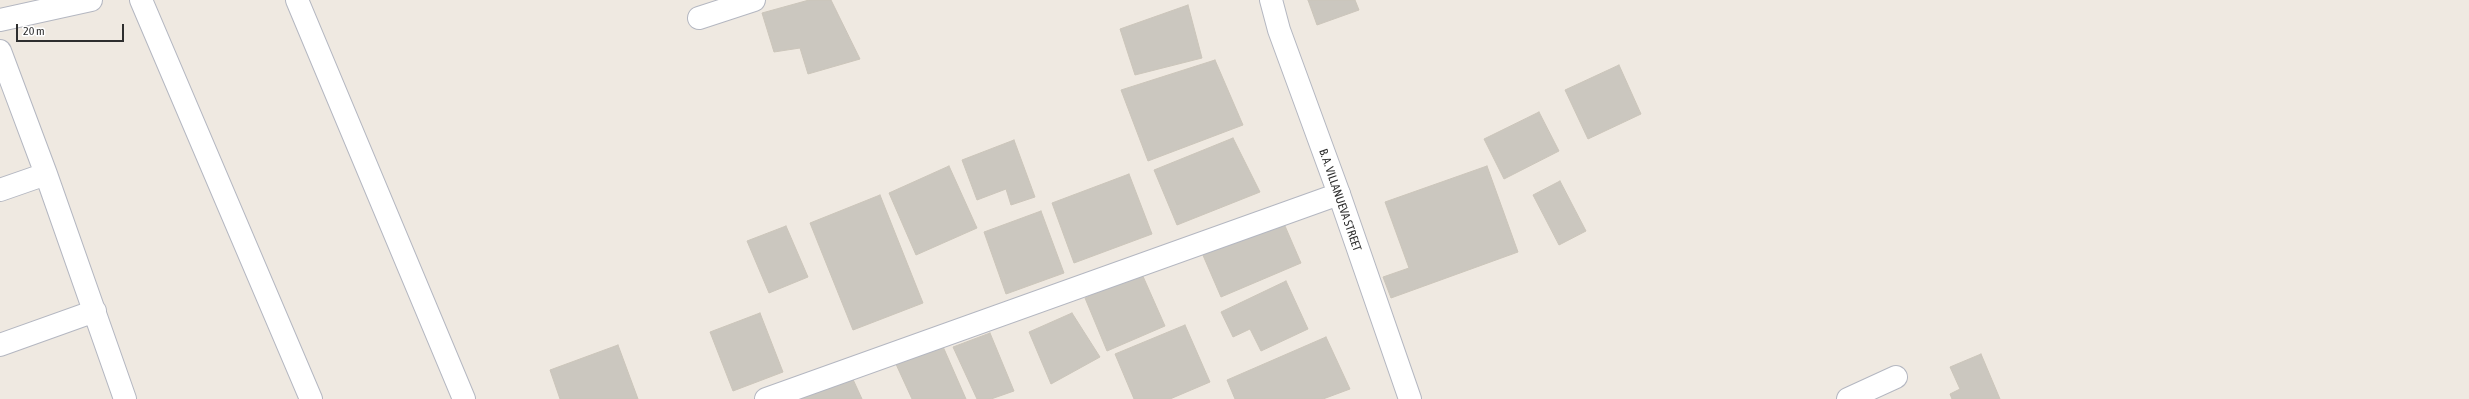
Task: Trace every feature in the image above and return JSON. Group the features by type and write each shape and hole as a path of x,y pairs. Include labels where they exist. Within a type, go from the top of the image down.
{"street":[{"path":"0,20 91,0"},
{"path":"141,0 312,399"},
{"path":"297,0 464,399"},
{"path":"699,18 754,0"},
{"name":"B. A. VILLANUEVA STREET","path":"1271,0 1279,30 1339,194 1378,311 1410,399"},
{"path":"0,51 95,311 124,399"},
{"path":"0,190 46,174"},
{"path":"766,399 1339,194"},
{"path":"0,345 95,311"},
{"path":"1848,399 1896,377"}],"building":[{"path":"809,0 831,0 860,59 808,74 800,48 774,52 762,13"},
{"path":"1308,0 1355,0 1359,10 1317,25"},
{"path":"1188,5 1202,58 1135,75 1120,29"},
{"path":"1215,60 1243,125 1148,161 1121,90"},
{"path":"1619,65 1641,114 1588,139 1565,90"},
{"path":"1539,112 1559,151 1504,179 1484,139"},
{"path":"1233,138 1260,192 1177,225 1154,170"},
{"path":"1014,140 1035,197 1011,205 1006,189 977,200 962,160"},
{"path":"949,166 977,228 916,255 889,193"},
{"path":"1487,166 1518,252 1391,298 1383,277 1409,268 1385,202"},
{"path":"1129,174 1152,234 1074,263 1052,203"},
{"path":"1560,181 1586,231 1559,245 1533,195"},
{"path":"880,195 923,303 853,330 810,223"},
{"path":"1041,211 1064,273 1006,294 984,232"},
{"path":"1282,219 1301,263 1221,297 1202,253"},
{"path":"786,226 808,277 769,293 747,241"},
{"path":"1142,274 1165,326 1107,351 1085,298"},
{"path":"1286,281 1308,329 1261,351 1250,329 1233,337 1221,312"},
{"path":"760,313 783,372 733,391 710,332"},
{"path":"1072,313 1100,357 1051,384 1029,332"},
{"path":"1185,325 1210,382 1170,399 1134,399 1115,354"},
{"path":"990,333 1014,391 991,399 977,399 953,347"},
{"path":"1326,337 1350,389 1323,399 1235,399 1227,380"},
{"path":"941,342 966,399 912,399 895,362"},
{"path":"618,345 638,399 560,399 550,370"},
{"path":"1981,354 2000,399 1952,399 1950,394 1960,389 1950,367"},
{"path":"851,375 862,399 798,399"}]}
